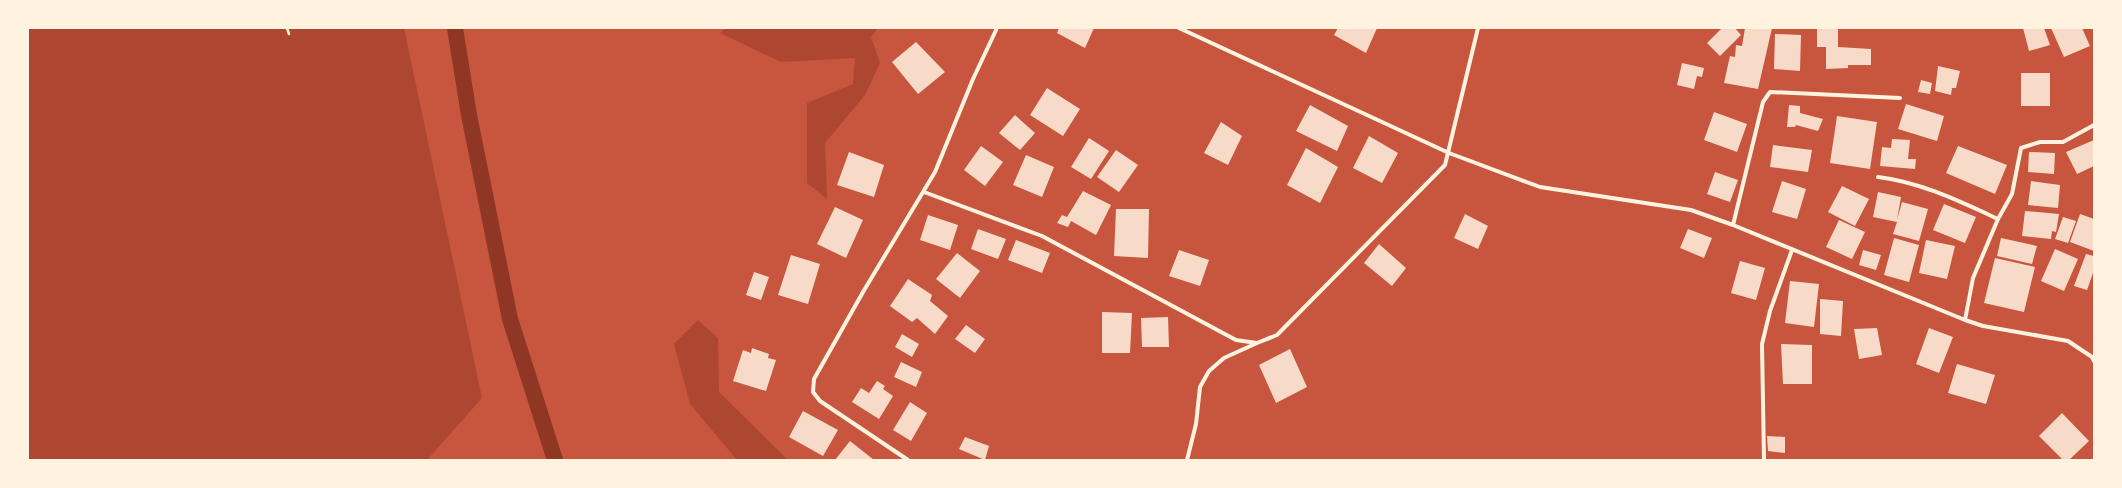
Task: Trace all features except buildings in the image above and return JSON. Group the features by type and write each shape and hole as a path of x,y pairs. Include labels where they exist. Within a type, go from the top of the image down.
{"street":[{"path":"908,460 820,401 813,392 814,379 863,292 935,172 973,80 997,28"},
{"path":"1179,28 1449,153 1540,187 1691,210 1733,225 1965,320 1984,326 2068,341 2092,357 2094,361"},
{"path":"1187,460 1196,424 1200,387 1208,371 1224,358 1277,335 1437,175 1445,165 1478,28"},
{"path":"1733,225 1763,102 1770,92 1900,98"},
{"path":"1965,320 1973,278 1998,219 2012,194 2021,148 2040,142 2063,142 2094,125"},
{"path":"1878,177 1898,179 1944,195 1998,219"},
{"path":"924,192 1042,236 1236,340 1257,343"},
{"path":"1764,460 1762,344 1770,311 1792,250"}],"path":[{"path":"287,28 289,34"}],"shaded area":[{"path":"28,28 404,28 482,398 427,460 28,460"},
{"path":"727,28 878,28 871,37 880,63 865,95 825,143 827,199 807,183 807,103 853,84 855,58 781,62 720,33"},
{"path":"698,320 718,338 719,392 788,460 737,460 690,404 674,344"}],"waterway":[{"path":"455,28 469,115 510,319 555,460"}]}
